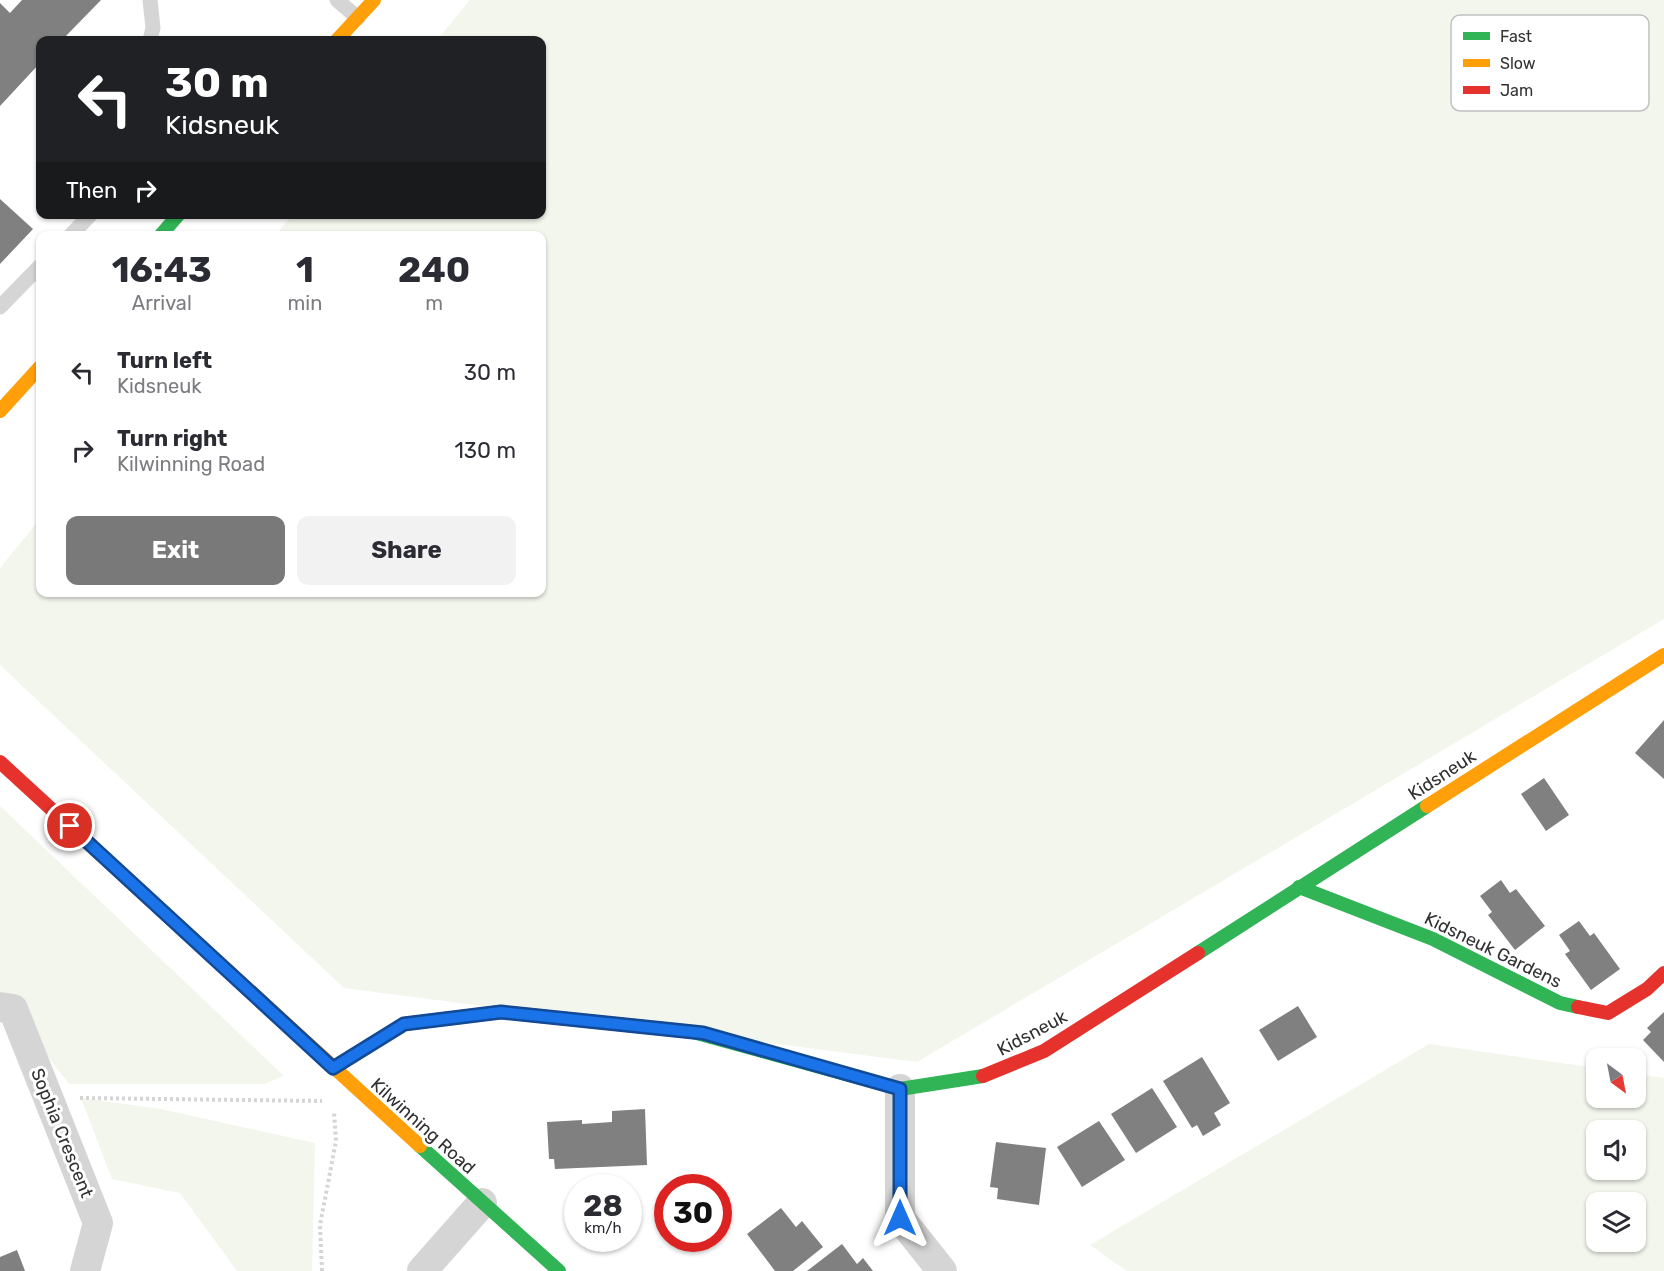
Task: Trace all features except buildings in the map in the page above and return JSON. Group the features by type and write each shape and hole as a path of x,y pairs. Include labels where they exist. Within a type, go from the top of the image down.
{"street":[{"path":"341,36 374,0"},
{"path":"164,231 175,219"},
{"path":"0,411 36,371"},
{"name":"Kidsneuk","path":"333,1068 404,1024 501,1012 703,1033 900,1089 986,1076 1044,1051 1664,655"},
{"name":"Kilwinning Road","path":"0,762 333,1068 559,1271"},
{"name":"Kidsneuk Gardens","path":"1299,887 1433,939 1560,1003 1608,1013 1647,989 1664,972"},
{"name":"Sophia Crescent","path":"0,1007 13,1009 98,1223 86,1271"},
{"path":"900,1089 900,1218 942,1271"},
{"path":"422,1271 482,1203"}],"lane":[{"path":"150,0 153,28 151,36"},
{"path":"338,0 358,18"},
{"path":"75,231 86,219"},
{"path":"0,308 36,270"}],"path":[{"path":"49,1098 326,1101"},
{"path":"322,1271 320,1225 336,1141 334,1108"}],"shaded area":[{"path":"470,0 1664,0 1664,619 917,1062 344,988 0,665 0,568 36,524 36,597 546,597 546,231 279,231 289,219 546,219 546,36 440,36"},
{"path":"0,806 284,1076 264,1084 69,1084 0,994"},
{"path":"1429,1044 1586,1067 1586,1108 1646,1108 1646,1076 1664,1078 1664,1271 1127,1271 1090,1245"},
{"path":"81,1098 161,1109 315,1143 312,1271 237,1271 180,1193 112,1179"}],"traffic: fast":[{"path":"164,231 175,219"},
{"path":"1198,953 1427,806"},
{"path":"1299,887 1433,939 1560,1003 1578,1007"},
{"path":"693,1032 900,1089 983,1076"},
{"path":"420,1146 559,1271"}],"traffic: slow":[{"path":"341,36 374,0"},
{"path":"0,411 36,371"},
{"path":"1427,806 1664,655"},
{"path":"146,896 420,1146"}],"traffic: jam":[{"path":"0,762 146,896"},
{"path":"983,1076 1044,1051 1198,953"},
{"path":"1578,1007 1608,1013 1647,989 1664,973"},
{"path":"333,1068 404,1024 501,1012 693,1032"}],"route":[{"path":"70,826 333,1068 404,1024 501,1012 703,1033 900,1089 900,1218"}]}
